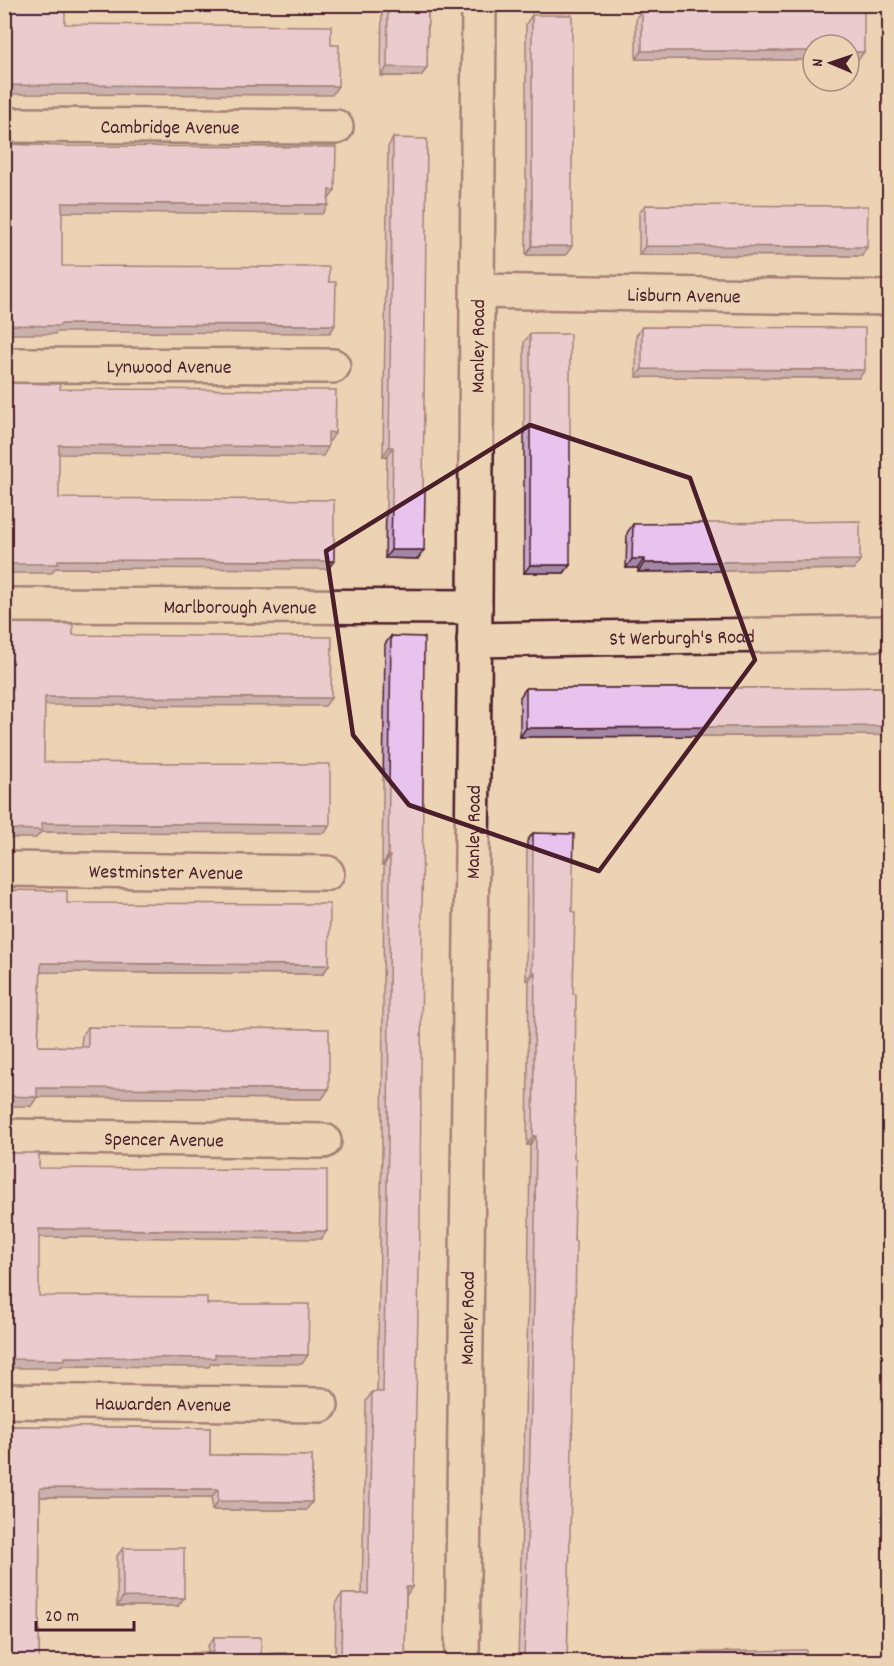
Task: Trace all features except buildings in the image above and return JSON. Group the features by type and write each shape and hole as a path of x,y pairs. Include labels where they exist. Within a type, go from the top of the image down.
{"street":[{"name":"Manley Road","path":"462,1662 475,607 479,4"},
{"name":"Cambridge Avenue","path":"4,125 336,127"},
{"name":"Lisburn Avenue","path":"478,291 890,298"},
{"name":"Lynwood Avenue","path":"4,365 333,366"},
{"name":"Marlborough Avenue","path":"4,605 475,607"},
{"name":"St Werburgh's Road","path":"474,640 890,633"},
{"name":"Westminster Avenue","path":"4,869 327,873"},
{"name":"Spencer Avenue","path":"4,1136 324,1141"},
{"name":"Hawarden Avenue","path":"4,1401 321,1405"}],"highlighted area":[{"path":"530,425 690,478 755,660 599,871 409,805 353,735 326,551"}]}
